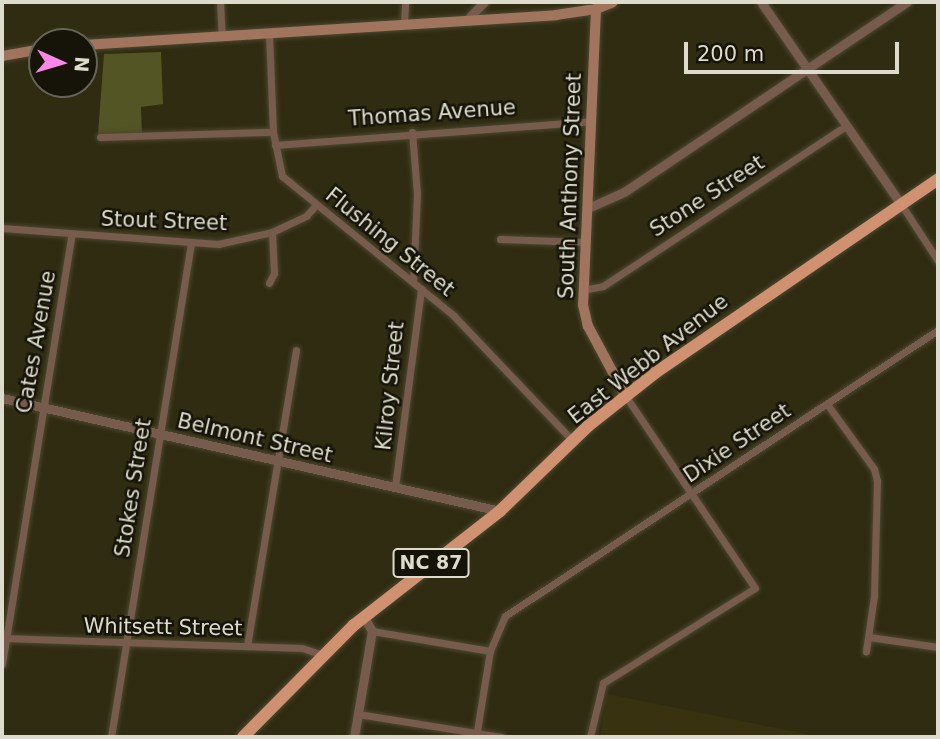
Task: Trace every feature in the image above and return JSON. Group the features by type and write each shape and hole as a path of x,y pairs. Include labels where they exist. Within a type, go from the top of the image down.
{"highway":[{"name":"East Webb Avenue","path":"243,737 323,654 364,617 500,510 573,441 626,397 709,333 938,179"}],"main road":[{"path":"98,44 467,20 613,2"},
{"name":"South Anthony Street","path":"597,6 583,290 588,326 626,397"},
{"path":"2,57 28,52"}],"street":[{"path":"220,2 222,36"},
{"path":"404,24 405,2"},
{"path":"467,20 484,2"},
{"path":"761,2 938,261"},
{"path":"588,208 615,198 907,2"},
{"name":"Flushing Street","path":"269,33 273,132 282,176 454,316 573,441"},
{"name":"Thomas Avenue","path":"275,145 412,132 591,121"},
{"name":"Stone Street","path":"583,290 603,286 847,125"},
{"path":"100,136 273,132"},
{"path":"412,132 417,194 413,281"},
{"name":"Stout Street","path":"2,228 191,244 236,242 272,232 306,216 316,205"},
{"path":"269,283 274,273 272,232"},
{"name":"Cates Avenue","path":"2,664 4,638 72,234"},
{"path":"500,239 586,242"},
{"name":"Stokes Street","path":"111,737 191,244"},
{"name":"Kilroy Street","path":"395,487 421,289"},
{"name":"Dixie Street","path":"476,735 489,651 502,619 693,495 938,330"},
{"path":"247,646 296,350"},
{"path":"590,737 603,683 755,588 626,397"},
{"name":"Belmont Street","path":"2,398 500,510"},
{"path":"827,404 874,469 877,481 869,637 866,650"},
{"path":"354,737 372,631 364,617"},
{"path":"372,631 489,651"},
{"path":"869,637 938,648"},
{"name":"Whitsett Street","path":"4,638 302,648 323,654"},
{"path":"358,714 476,735 502,737"}],"shaded area":[{"path":"607,694 806,734 807,737 600,737"}],"green space":[{"path":"161,52 163,104 141,107 142,134 98,134 104,54"}]}
